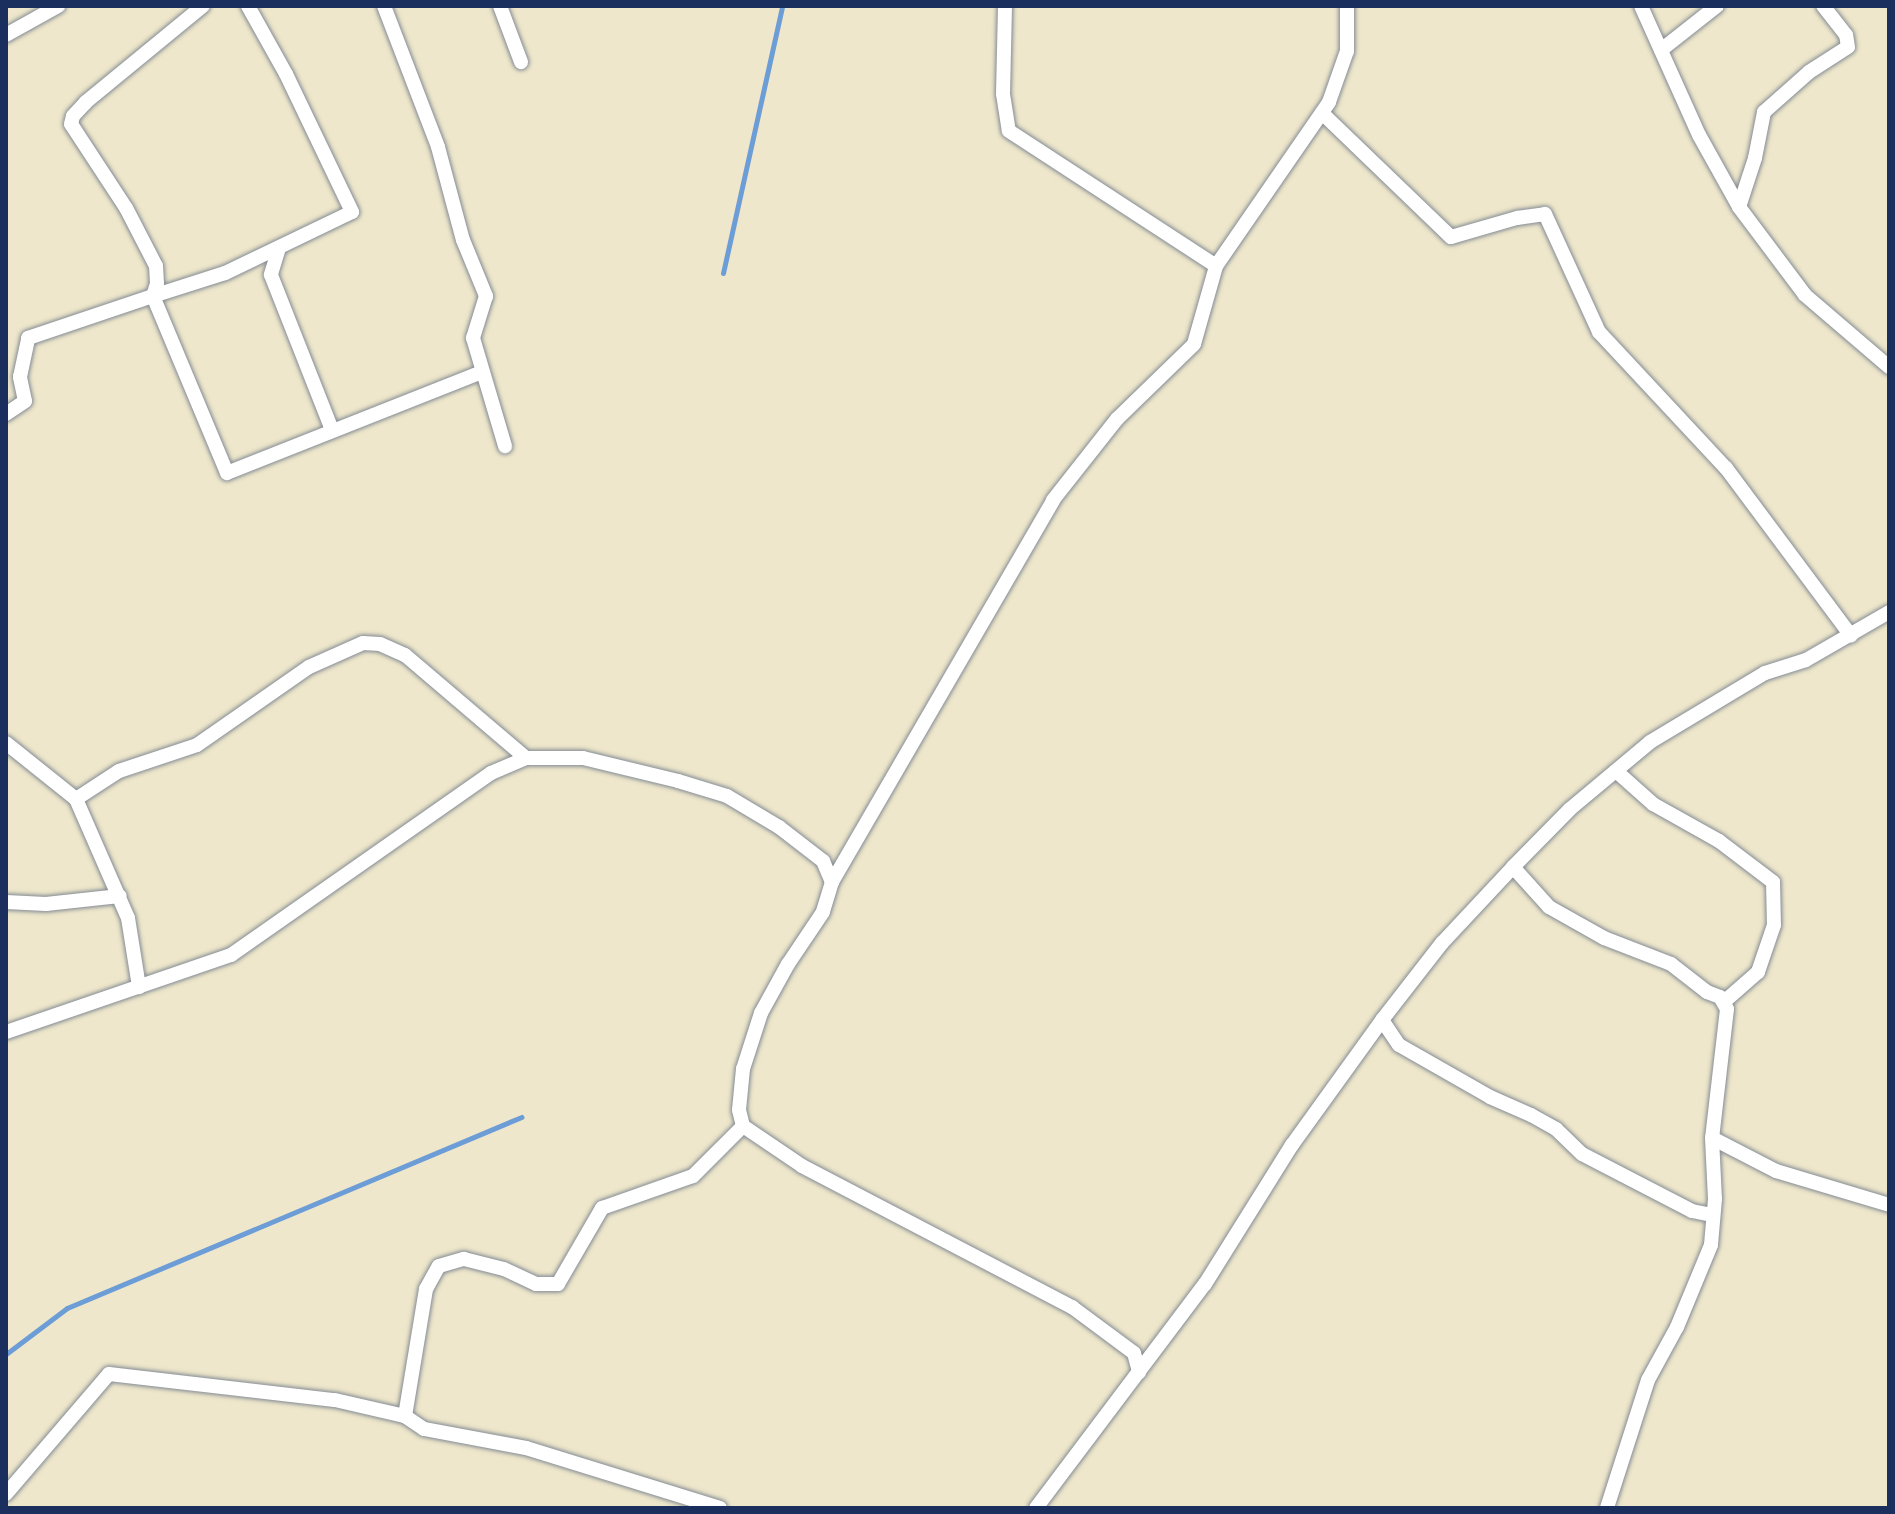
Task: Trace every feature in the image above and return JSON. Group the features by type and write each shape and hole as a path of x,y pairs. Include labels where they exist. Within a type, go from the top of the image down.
{"street":[{"path":"6,35 58,6"},
{"path":"203,6 86,102 73,116 71,124 126,208 156,266 157,284 153,296 227,473 482,372"},
{"path":"6,414 25,401 20,377 28,338 225,273 352,212 286,74 248,6"},
{"path":"384,6 438,147 463,240 486,296 473,338 505,446"},
{"path":"500,6 521,62"},
{"path":"1005,6 1003,94 1009,131 1216,266"},
{"path":"1139,1372 1134,1353 1072,1307 802,1166 743,1126 739,1110 743,1069 757,1024 788,964 823,912 832,882 1053,500 1117,419 1194,344 1216,266 1322,113 1347,51 1347,6"},
{"path":"1641,6 1699,135 1739,207 1805,295 1885,362"},
{"path":"1661,50 1717,6"},
{"path":"1739,207 1755,158 1757,135 1764,112 1809,72 1848,47 1846,35 1823,6"},
{"path":"1322,113 1451,237 1517,218 1545,214 1599,332 1726,468 1851,636"},
{"path":"279,248 271,275 332,430"},
{"path":"1036,1508 1205,1284 1292,1145 1382,1020 1442,943 1513,867 1570,809 1650,742 1765,673 1806,660 1889,612"},
{"path":"76,799 119,771 197,745 309,667 363,643 380,644 405,655 526,758"},
{"path":"6,743 76,799 120,896 135,948 139,987"},
{"path":"6,1032 231,955 491,773 526,758 583,758 727,796 779,827 823,861 832,882"},
{"path":"1616,771 1653,804 1719,841 1773,882 1774,925 1758,972 1725,1001"},
{"path":"1513,867 1549,907 1604,938 1671,964 1725,1001 1727,1009 1712,1138 1711,1245 1677,1327 1648,1380 1607,1508"},
{"path":"6,902 46,904 120,896"},
{"path":"1382,1020 1399,1045 1490,1097 1544,1122 1582,1154 1692,1211 1713,1215"},
{"path":"405,1416 426,1289 439,1266 464,1259 504,1269 536,1284 558,1284 602,1208 693,1176 743,1126"},
{"path":"1712,1138 1776,1171 1889,1205"},
{"path":"1134,1353 1159,1346"},
{"path":"8,1485 109,1374 335,1400 405,1416 424,1429 526,1448 720,1508"}],"waterway":[{"path":"723,273 782,6"},
{"path":"6,1354 67,1308 521,1117"}]}
